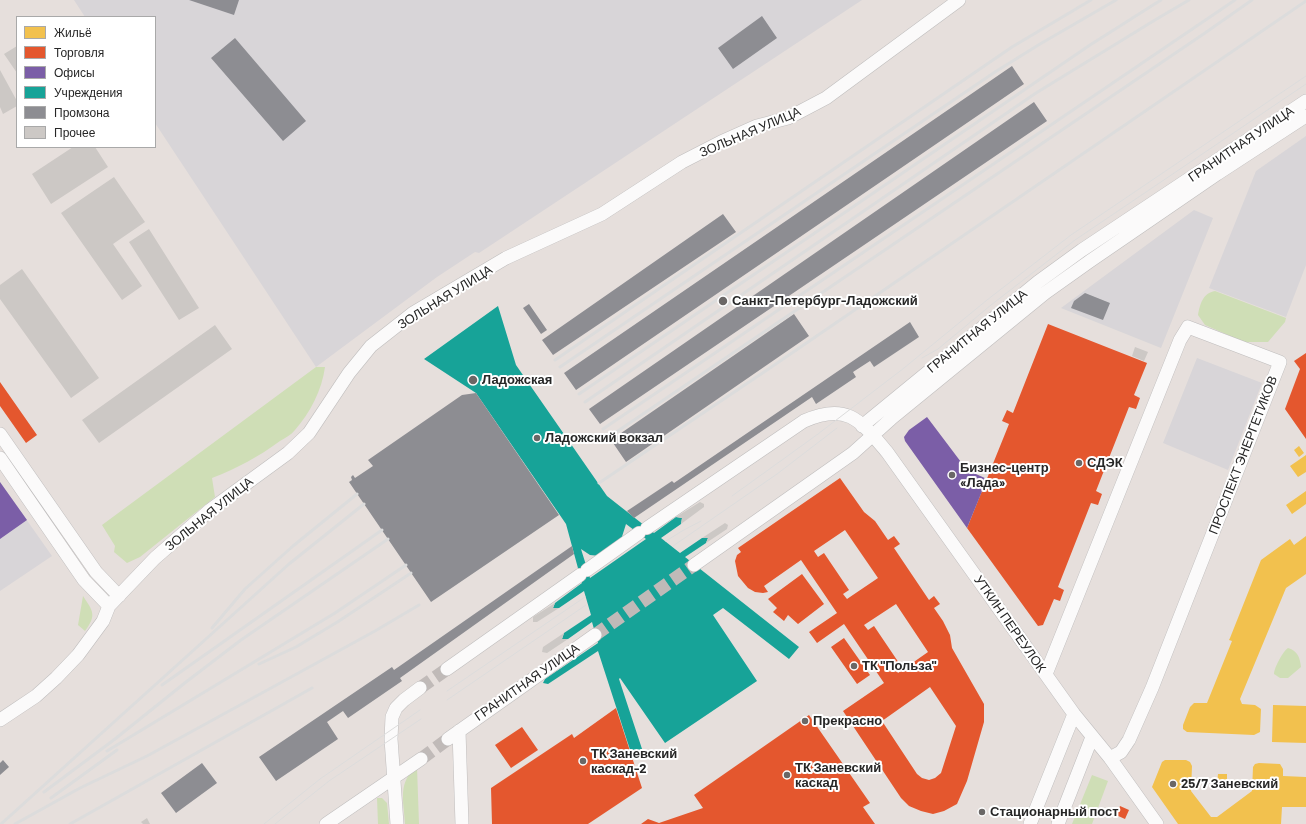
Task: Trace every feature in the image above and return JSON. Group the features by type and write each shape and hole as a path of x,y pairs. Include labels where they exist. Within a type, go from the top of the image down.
{"street":[{"name":"ЗОЛЬНАЯ УЛИЦА","path":"0,720 36,696 56,678 78,655 103,621 109,606 155,558 210,510 288,453 299,443 323,414 350,373 371,346 414,313 506,258 602,214 682,162 757,126 788,118 826,98 959,0"},
{"name":"ГРАНИТНАЯ УЛИЦА","path":"862,426 1038,282 1082,250 1306,101"},
{"name":"ГРАНИТНАЯ УЛИЦА","path":"694,565 854,453 893,417 1051,289 1217,174 1306,116"},
{"name":"ПРОСПЕКТ ЭНЕРГЕТИКОВ","path":"1046,674 1180,340 1188,327 1280,362 1152,688 1131,737 1121,752 1110,758"},
{"path":"447,669 643,530 804,421 826,413 835,412 851,417 862,426"},
{"name":"УТКИН ПЕРЕУЛОК","path":"862,426 873,435 908,481 1074,714 1110,758 1156,824"},
{"path":"0,434 96,572 119,596"},
{"path":"0,458 84,580 109,606"},
{"name":"ГРАНИТНАЯ УЛИЦА","path":"448,739 595,635"},
{"path":"397,824 391,739 392,717 396,708 420,688"},
{"path":"1030,824 1074,714"},
{"path":"459,730 462,824"},
{"path":"1058,824 1092,736"},
{"path":"326,824 394,779 421,759"}],"shaded area":[{"path":"74,0 862,0 479,253 475,252 437,277 316,367 156,125 156,16 84,16"},
{"path":"1306,136 1306,265 1286,317 1209,288 1256,171"},
{"path":"1194,210 1213,218 1161,348 1061,308"},
{"path":"1197,358 1262,383 1228,470 1163,443"},
{"path":"0,482 52,556 0,591"}],"green space":[{"path":"1215,291 1286,318 1285,322 1268,342 1244,342 1205,325 1198,315 1200,307 1205,297 1211,292"},
{"path":"316,367 325,367 318,393 306,416 292,433 248,462 212,478 215,497 140,557 127,563 114,552 115,546 102,525"},
{"path":"83,596 92,613 91,621 85,631 78,625"},
{"path":"1288,648 1298,655 1301,667 1288,678 1280,678 1274,674 1274,671 1281,656"},
{"path":"417,767 419,824 405,824 403,800 404,786 411,773"},
{"path":"1092,775 1108,781 1092,824 1072,824"},
{"path":"377,798 382,798 387,803 389,824 378,824"}],"building: Жильё":[{"path":"1299,446 1304,453 1299,457 1294,450"},
{"path":"1306,455 1306,472 1298,477 1290,466"},
{"path":"1306,491 1306,504 1292,514 1286,505"},
{"path":"1306,536 1306,574 1286,588 1240,699 1242,704 1255,705 1261,709 1260,732 1254,735 1187,732 1183,729 1183,725 1190,707 1194,703 1207,703 1232,641 1229,640 1261,560 1290,539 1294,545"},
{"path":"1273,705 1306,706 1306,743 1272,742"},
{"path":"1165,760 1186,760 1190,762 1192,766 1191,791 1211,817 1217,817 1252,791 1253,767 1255,764 1259,763 1280,764 1283,769 1283,776 1306,777 1306,807 1282,807 1281,824 1178,824 1152,787 1162,762"},
{"path":"1218,774 1227,774 1227,785 1217,784"}],"building: Торговля":[{"path":"1048,324 1147,363 1134,395 1140,398 1136,409 1129,407 1096,491 1102,494 1098,505 1091,503 1058,587 1064,590 1060,601 1054,599 1043,625 1038,626 967,528 1009,424 1002,421 1007,410 1013,413"},
{"path":"1306,353 1306,439 1285,409 1300,369 1294,361"},
{"path":"0,382 37,435 26,443 0,406"},
{"path":"840,478 864,512 875,521 888,540 894,536 900,544 894,548 929,600 934,596 940,604 934,608 950,635 952,648 984,704 984,722 967,781 957,804 944,811 933,814 909,806 901,798 843,711 884,683 844,624 817,643 809,632 837,613 801,560 764,586 768,592 755,592 748,588 738,576 735,561 737,555 741,552 738,548","holes":["845,530 878,578 847,599 843,594 849,590 824,553 818,557 814,551","896,604 928,652 898,673 894,667 899,663 874,626 868,630 864,625","930,687 956,726 941,773 935,778 929,780 922,778 917,774 882,721"]},
{"path":"802,574 824,604 798,624 788,615 784,621 773,612 777,608 768,599"},
{"name":"ТК \"Польза\"","path":"844,638 870,675 857,684 831,647"},
{"name":"ТК Заневский каскад-2","path":"616,708 642,788 588,824 492,824 491,788 572,734 574,738"},
{"name":"ТК Заневский каскад","path":"809,715 870,803 863,807 875,824 641,824 648,819 659,823 703,808 694,795"},
{"path":"522,727 538,750 511,768 495,745"},
{"path":"1120,806 1129,810 1125,819 1116,815"}],"building: Офисы":[{"name":"Бизнес-центр «Лада»","path":"927,417 967,470 987,479 967,528 905,441 904,437 909,430"},
{"path":"0,482 27,520 0,539"}],"building: Учреждения":[{"path":"498,306 516,365 607,496 654,533 676,517 682,518 681,524 661,538 680,553 702,538 708,538 706,543 685,557 799,647 789,659 723,608 713,615 757,681 665,743 620,678 619,679 644,755 633,759 598,651 548,684 543,683 545,679 598,643 592,622 568,639 562,639 564,633 591,615 584,591 559,608 553,608 555,603 582,583 566,524 476,393 424,359","holes":["626,524 646,539 590,578 581,549 590,555 600,556 620,543"]}],"building: Промзона":[{"path":"189,0 239,0 234,15"},
{"path":"762,16 777,38 733,69 718,48"},
{"path":"235,38 306,121 283,141 211,58"},
{"path":"1012,66 1024,84 576,390 564,373"},
{"path":"1034,102 1047,121 600,424 589,409"},
{"path":"723,214 736,232 553,355 542,340"},
{"path":"1085,293 1110,303 1103,320 1071,308 1074,301"},
{"path":"529,304 547,330 541,334 523,308"},
{"path":"794,314 809,336 626,462 611,440"},
{"path":"910,322 919,337 874,367 870,361 853,372 856,377 816,404 812,397 634,518 627,511 672,481 674,483"},
{"path":"476,393 559,515 431,602 349,482 352,480 351,477 353,475 355,478 373,466 368,460 462,395"},
{"path":"572,546 574,554 400,678 402,681 348,718 343,711 327,722 338,739 276,781 259,757 392,667 394,670"},
{"path":"3,760 9,767 0,775 0,763"},
{"path":"202,763 217,783 176,813 161,793"}],"building: Прочее":[{"path":"16,47 16,72 4,54"},
{"path":"0,70 16,99 16,107 3,114 0,107"},
{"path":"71,148 96,148 108,167 51,204 32,174"},
{"path":"114,177 145,222 113,244 142,286 122,300 61,213"},
{"path":"149,229 199,308 179,320 129,242"},
{"path":"22,269 99,378 71,398 0,299 0,285"},
{"path":"215,325 232,349 99,443 82,420"},
{"path":"1135,347 1148,352 1144,361 1132,356"},
{"path":"700,502 704,504 704,507 681,524 682,518 676,517"},
{"path":"725,523 728,525 727,529 706,543 708,538 702,538"},
{"path":"555,603 553,608 559,608 537,622 533,622 533,617"},
{"path":"564,633 562,639 568,639 547,653 542,652 543,647"},
{"path":"147,818 150,824 143,824 141,822"}],"tunnel":[{"path":"595,635 694,565"},
{"path":"420,688 447,669"},
{"path":"421,759 448,739"}],"tram line":[{"path":"732,496 818,434 904,368 987,300 1071,235 1306,76"},
{"path":"922,358 938,349 991,305 1075,240 1306,84"},
{"path":"673,546 777,474 837,428"},
{"path":"666,541 701,521"},
{"path":"447,691 585,597"},
{"path":"447,700 586,605"},
{"path":"264,824 320,779 420,710"},
{"path":"275,824 329,781 421,719"}],"railway":[{"path":"555,360 1012,47 1091,0"},
{"path":"560,367 995,72 1116,0"},
{"path":"579,394 1090,45 1161,0"},
{"path":"585,402 1036,93 1189,0"},
{"path":"603,429 1235,0"},
{"path":"609,437 1252,0"},
{"path":"599,483 770,368 1306,1"},
{"path":"212,628 245,589 293,546 357,494"},
{"path":"1,824 289,564 364,504"},
{"path":"162,685 382,530"},
{"path":"44,792 115,739 241,640 388,539"},
{"path":"107,751 335,613 406,565"},
{"path":"259,664 296,647 339,621 411,573"},
{"path":"15,824 80,788 147,756 375,631 419,605"},
{"path":"70,824 312,688"},
{"path":"51,798 117,750"}],"place":[{"name":"Санкт-Петербург-Ладожский","path":"723,301"},
{"name":"Ладожская","path":"473,380"},
{"name":"Ладожский вокзал","path":"537,438"},
{"name":"СДЭК","path":"1079,463"},
{"name":"Бизнес-центр «Лада»","path":"952,475"},
{"name":"ТК \"Польза\"","path":"854,666"},
{"name":"Прекрасно","path":"805,721"},
{"name":"ТК Заневский каскад-2","path":"583,761"},
{"name":"ТК Заневский каскад","path":"787,775"},
{"name":"25/7 Заневский","path":"1173,784"},
{"name":"Стационарный пост","path":"982,812"}]}
